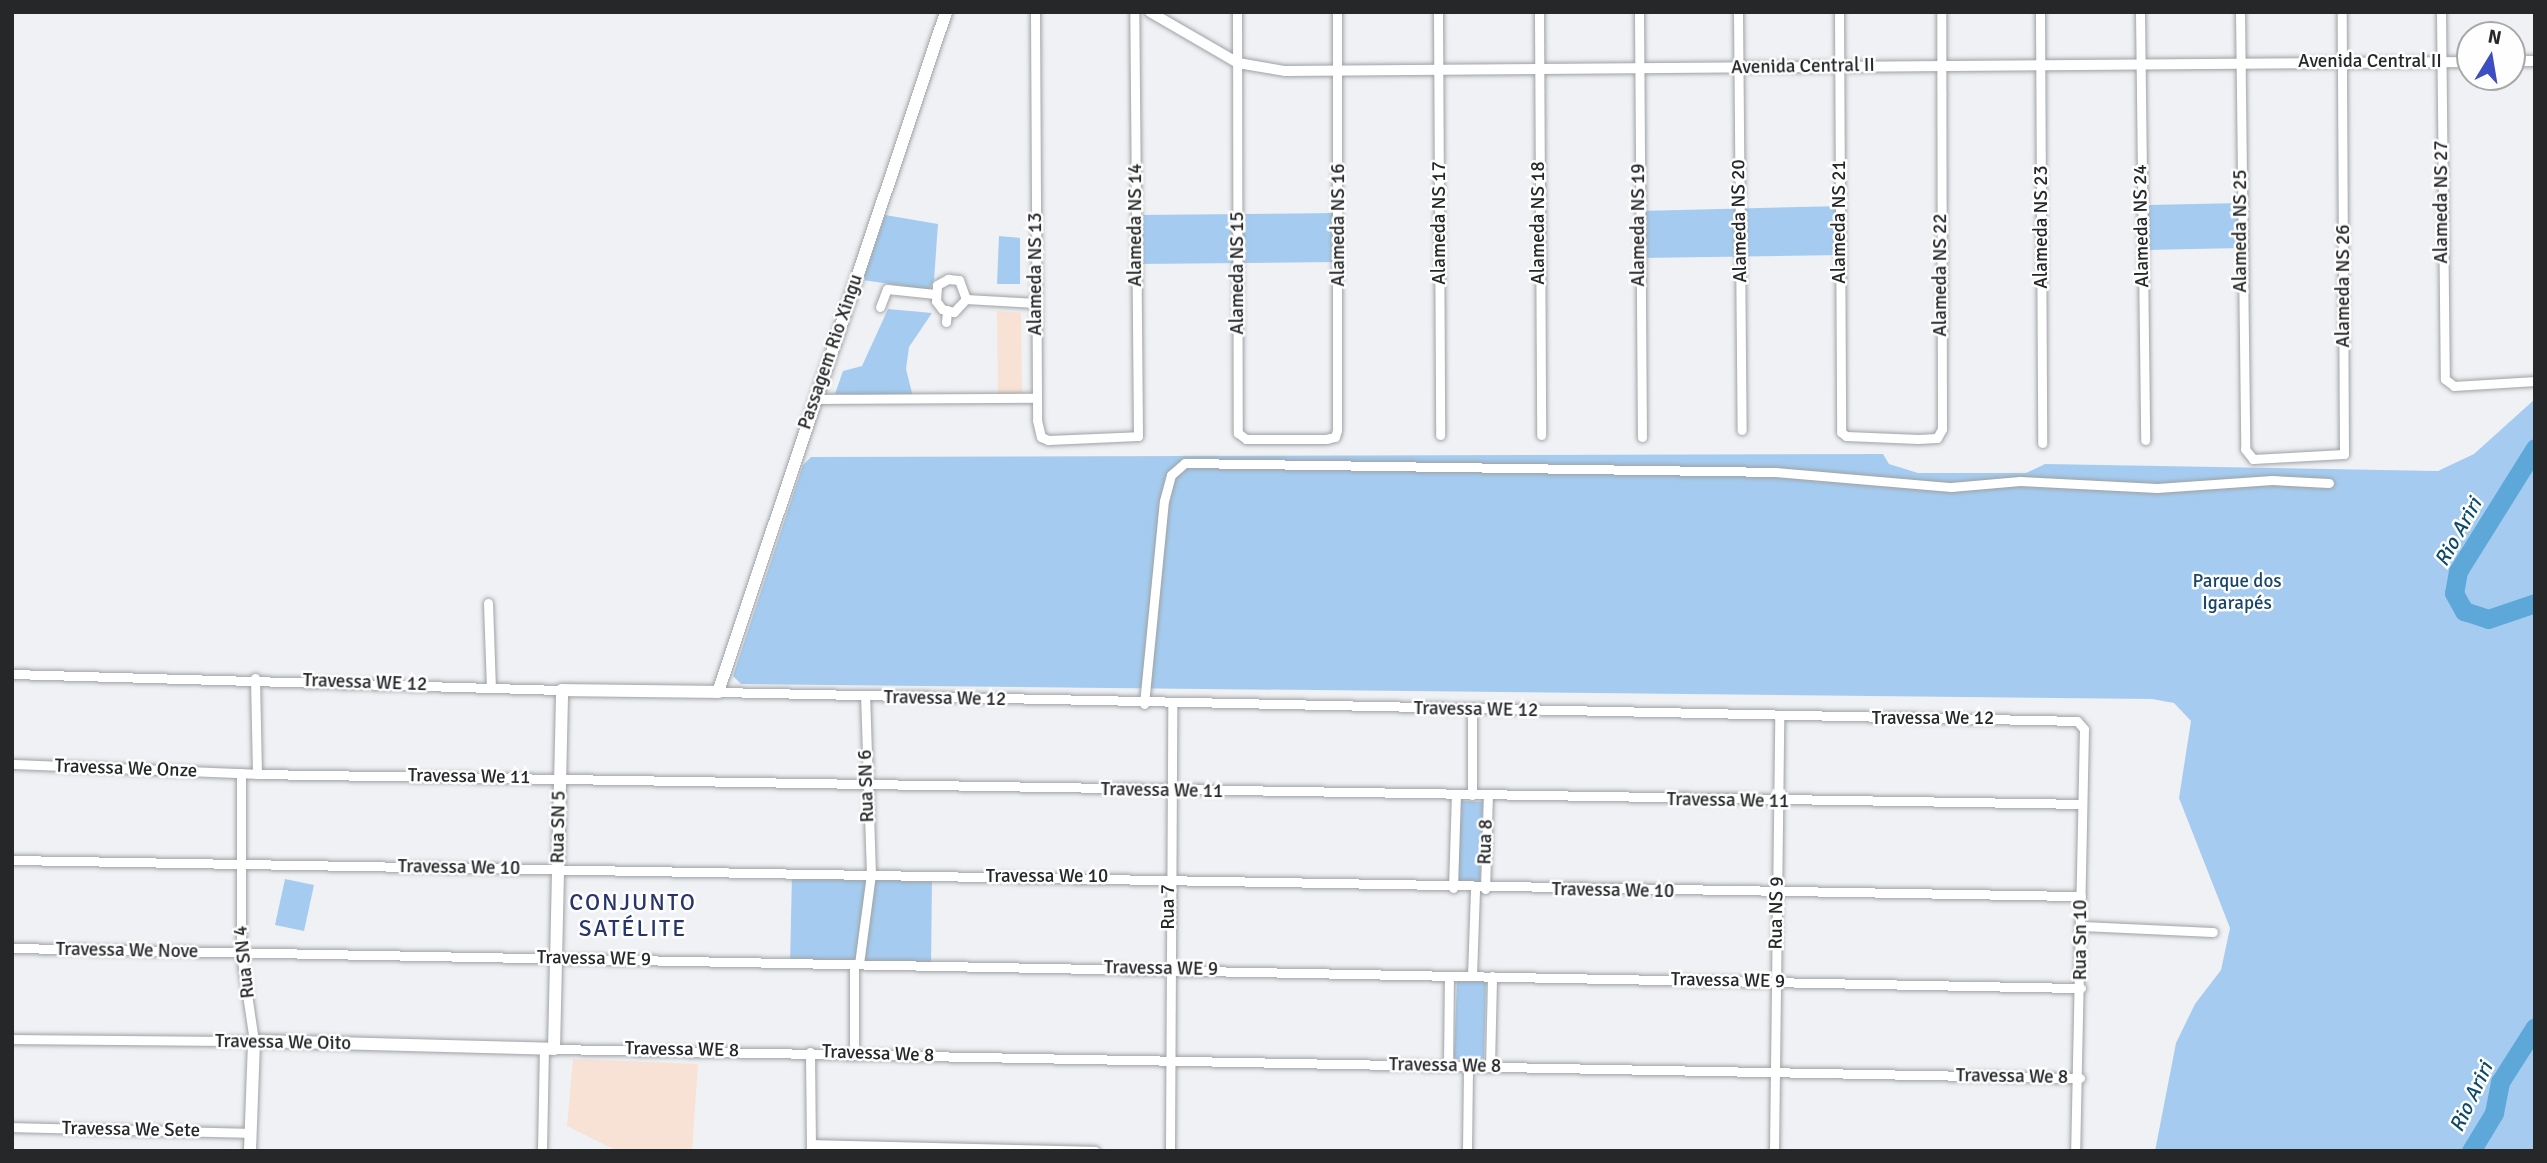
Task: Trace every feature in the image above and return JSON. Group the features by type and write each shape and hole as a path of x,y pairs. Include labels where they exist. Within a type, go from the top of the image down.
{"main road":[{"name":"Passagem Rio Xingu","path":"718,692 946,12"},
{"name":"Travessa WE 12","path":"562,690 718,692"},
{"name":"Rua SN 5","path":"549,1049 556,957 562,690"},
{"name":"Travessa We Oito","path":"254,1041 549,1049"},
{"name":"Rua SN 4","path":"250,1151 254,1041"}],"street":[{"name":"Alameda NS 13","path":"1035,12 1038,430 1044,440 1137,438"},
{"name":"Alameda NS 14","path":"1134,12 1137,438"},
{"name":"Avenida Central II","path":"1150,12 1238,63 1263,70 1439,66 1738,68 2456,62"},
{"name":"Alameda NS 15","path":"1237,12 1238,435 1335,437"},
{"name":"Alameda NS 16","path":"1335,437 1340,69 1337,12"},
{"name":"Alameda NS 17","path":"1438,12 1440,435"},
{"name":"Alameda NS 18","path":"1539,12 1541,435"},
{"name":"Alameda NS 19","path":"1639,12 1642,437"},
{"name":"Alameda NS 20","path":"1738,12 1742,430"},
{"name":"Alameda NS 21","path":"1839,12 1841,432"},
{"name":"Alameda NS 22","path":"1841,432 1848,437 1918,439 1935,438 1942,433 1941,12"},
{"name":"Alameda NS 23","path":"2040,12 2042,443"},
{"name":"Alameda NS 24","path":"2140,12 2145,440"},
{"name":"Alameda NS 25","path":"2240,12 2245,449"},
{"name":"Alameda NS 26","path":"2245,449 2253,459 2338,458 2344,454 2342,12"},
{"name":"Alameda NS 27","path":"2441,12 2444,376 2454,386 2535,381"},
{"path":"934,294 942,281 959,280 966,299"},
{"path":"880,307 887,289 934,294"},
{"path":"934,294 942,309 954,312 966,299"},
{"path":"966,299 1035,303"},
{"path":"946,322 947,310"},
{"path":"815,399 1037,398"},
{"path":"1144,704 1164,501 1171,475 1185,463 1774,472 1951,487 2032,481 2157,488 2272,481 2329,483"},
{"path":"488,603 491,688"},
{"name":"Travessa WE 12","path":"12,674 255,678 562,690"},
{"path":"255,678 257,774"},
{"name":"Travessa We 12","path":"718,692 1172,705"},
{"name":"Rua SN 6","path":"856,964 871,874 865,697"},
{"name":"Travessa WE 12","path":"1172,705 1779,718"},
{"name":"Rua 7","path":"1170,1151 1169,878 1172,705"},
{"name":"Rua 8","path":"1472,710 1472,795"},
{"name":"Travessa We 12","path":"1779,718 2063,719 2084,729"},
{"name":"Rua NS 9","path":"1774,1151 1779,718"},
{"name":"Rua Sn 10","path":"2075,1151 2080,1078 2084,729"},
{"name":"Travessa We Onze","path":"12,764 241,774"},
{"name":"Travessa We 11","path":"241,774 1172,792 1488,795 1779,803 2082,804"},
{"name":"Rua SN 4","path":"241,774 241,954 254,1041"},
{"name":"Rua 8","path":"1453,888 1456,795"},
{"name":"Rua 8","path":"1472,976 1488,795"},
{"name":"Travessa We 10","path":"12,860 1169,878 1480,889 2081,896"},
{"path":"2081,926 2213,932"},
{"name":"Travessa We Nove","path":"12,948 241,954"},
{"name":"Travessa WE 9","path":"241,954 556,957 2081,988"},
{"path":"854,1053 856,964"},
{"path":"1448,1066 1449,976"},
{"path":"1490,1066 1492,976"},
{"name":"Travessa We Oito","path":"12,1039 254,1041"},
{"path":"542,1151 549,1049"},
{"name":"Travessa WE 8","path":"549,1049 810,1052"},
{"path":"810,1052 811,1147 1095,1151"},
{"name":"Travessa We 8","path":"810,1052 1169,1062 2080,1078"},
{"path":"1467,1151 1468,1066"},
{"name":"Travessa We Sete","path":"12,1127 250,1133"}],"shaded area":[{"path":"997,311 1021,313 1022,396 998,396"},
{"path":"573,1059 698,1064 692,1151 617,1151 567,1126"}],"green space":[{"path":"2241,203 2241,248 2147,250 2147,205"},
{"path":"1843,206 1842,255 1640,258 1640,211"},
{"path":"1337,213 1336,262 1136,264 1136,215"},
{"path":"885,215 938,224 934,280 929,290 863,280"},
{"path":"999,236 1020,238 1020,284 997,284"},
{"path":"888,309 932,313 909,347 906,369 913,397 835,394 843,371 862,366"},
{"name":"Parque dos Igarapés","path":"2535,399 2535,1151 2155,1151 2176,1043 2195,1004 2221,970 2230,928 2179,798 2191,721 2174,703 2152,699 741,684 733,676 803,465 811,457 1883,454 1889,464 1918,473 2026,473 2045,464 2438,471 2474,454"},
{"path":"1460,801 1483,802 1480,885 1457,884"},
{"path":"792,875 932,878 931,967 790,965"},
{"path":"285,879 314,885 304,931 275,925"},
{"path":"1457,980 1486,981 1484,1060 1454,1059"}],"waterway":[{"name":"Rio Ariri","path":"2535,448 2458,571 2454,593 2464,611 2488,619 2535,603"},
{"name":"Rio Ariri","path":"2471,1151 2494,1113 2500,1082 2535,1027"}],"district":[{"name":"CONJUNTO SATÉLITE","path":"633,916"}]}
